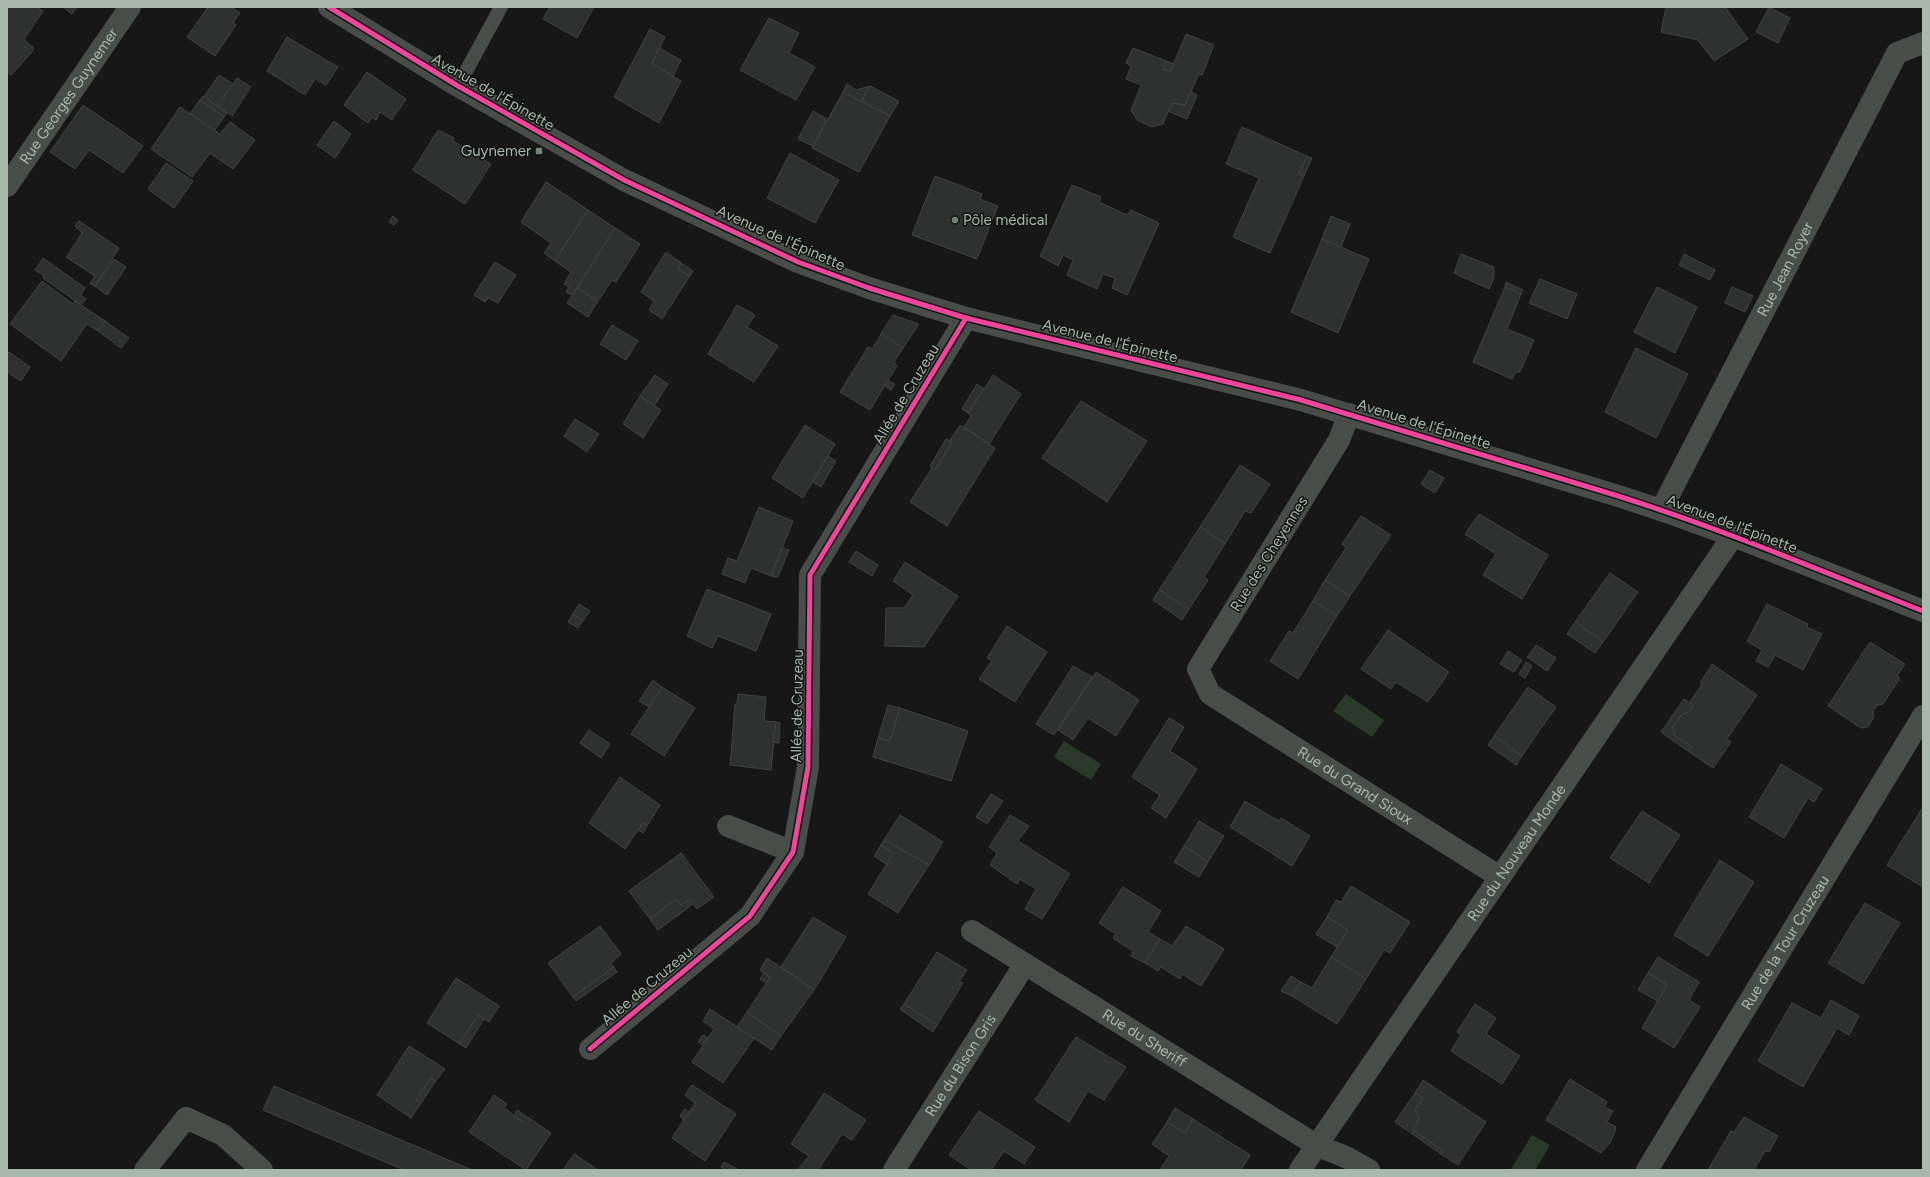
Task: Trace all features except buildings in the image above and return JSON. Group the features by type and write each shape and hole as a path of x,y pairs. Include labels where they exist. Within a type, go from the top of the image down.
{"street":[{"name":"Rue Georges Guynemer","path":"7,186 130,7"},
{"name":"Avenue de l'Épinette","path":"329,7 458,86 624,180 798,262 869,288 966,318 1294,398 1661,510 1733,536 1923,611"},
{"name":"Rue Jean Royer","path":"1661,510 1897,52 1923,43"},
{"name":"Allée de Cruzeau","path":"590,1049 750,916 793,852 808,767 810,575 966,318"},
{"name":"Rue des Cheyennes","path":"1210,694 1198,669 1339,440 1349,414"},
{"name":"Rue du Nouveau Monde","path":"1300,1170 1733,536"},
{"name":"Rue du Grand Sioux","path":"1210,694 1500,877"},
{"name":"Rue de la Tour Cruzeau","path":"1647,1170 1923,716"},
{"path":"728,826 793,852"},
{"name":"Rue du Sheriff","path":"972,931 1316,1146"},
{"name":"Rue du Bison Gris","path":"894,1168 1025,964"},
{"path":"145,1170 186,1118 223,1135 262,1170"},
{"path":"1316,1146 1348,1158 1369,1170"}],"lane":[{"path":"458,86 501,7"}],"shaded area":[{"path":"1346,694 1384,720 1372,737 1333,711"},
{"path":"1064,741 1101,764 1091,780 1054,757"},
{"path":"1532,1135 1550,1145 1535,1170 1512,1170 1511,1169"}],"cycle path":[{"path":"329,7 458,86 624,180 798,262 869,288 966,318 1301,400 1615,495 1693,521 1923,611"},
{"path":"590,1049 750,916 793,852 808,767 810,575 966,318"}],"place":[{"name":"Guynemer","path":"539,151"},
{"name":"Pôle médical","path":"955,220"}]}
